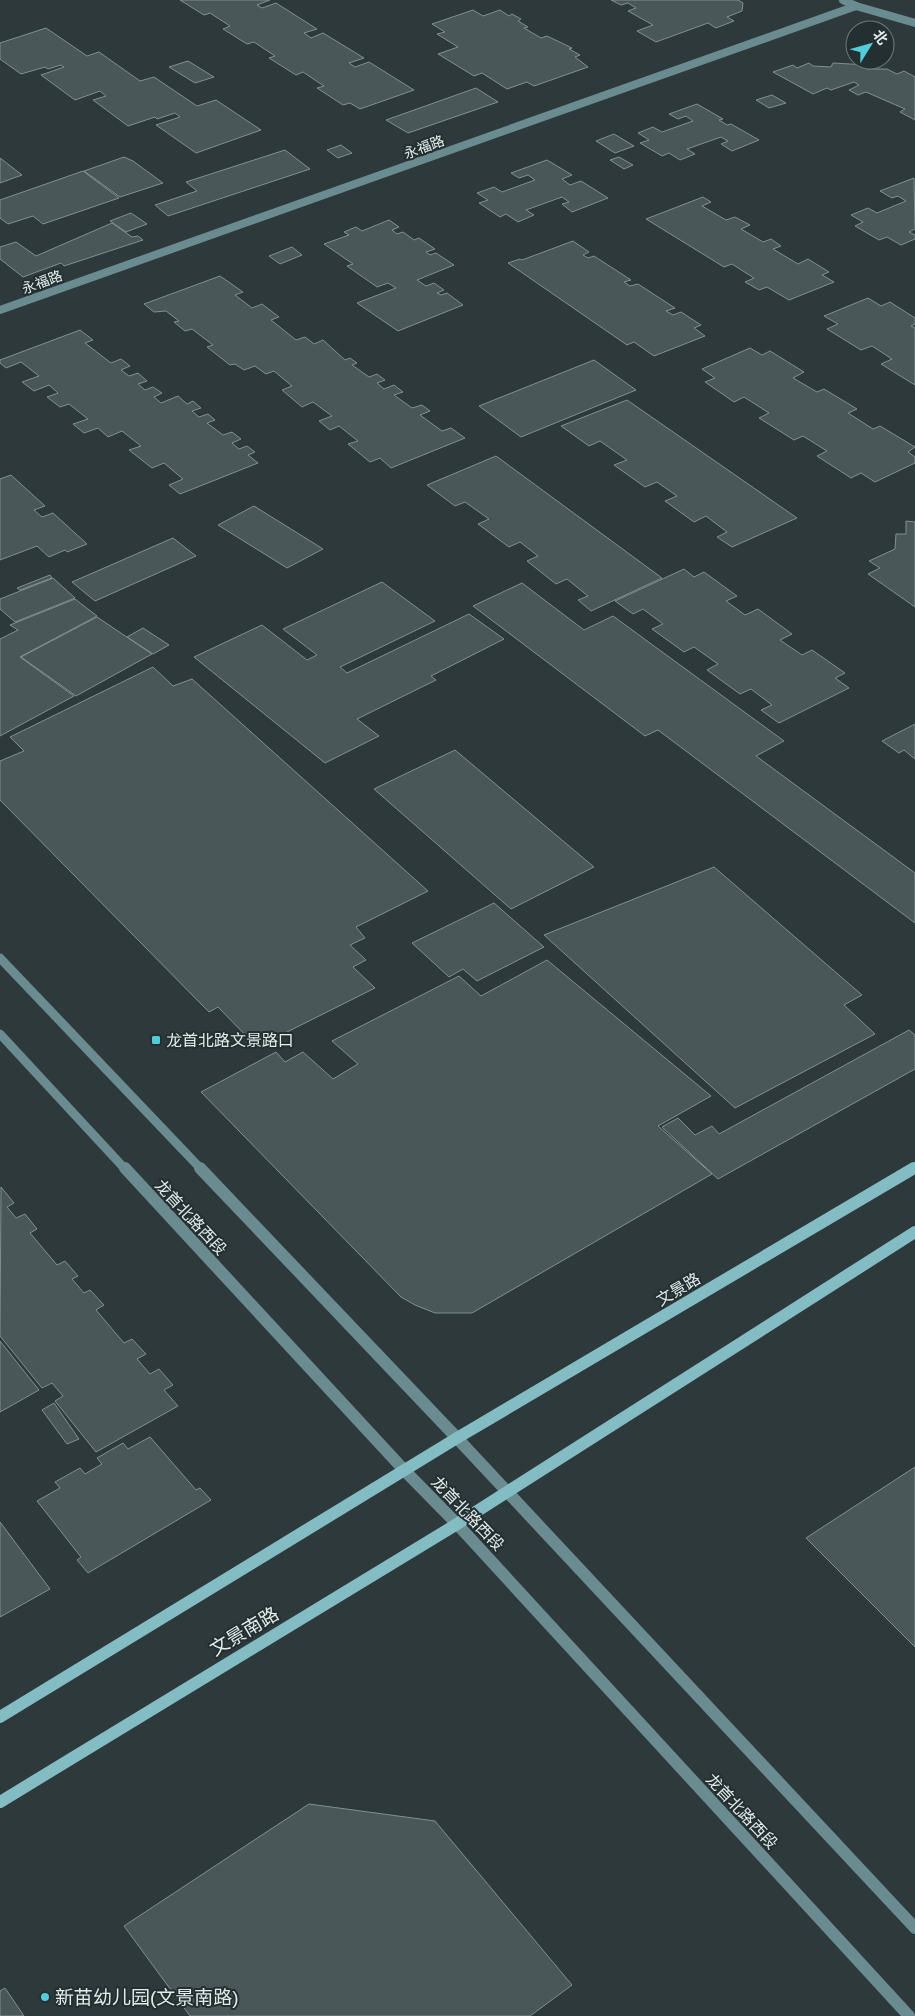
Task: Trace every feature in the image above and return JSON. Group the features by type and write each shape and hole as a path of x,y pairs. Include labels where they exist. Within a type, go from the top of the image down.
{"main road":[{"name":"文景路","path":"457,1438 915,1168"},
{"path":"508,1492 915,1232"},
{"path":"0,1717 457,1438"},
{"name":"文景南路","path":"0,1802 508,1492"}],"street":[{"path":"843,0 856,6 915,23"},
{"name":"永福路","path":"0,310 856,6"},
{"path":"0,958 508,1492 915,1928"},
{"name":"龙首北路西段","path":"0,1034 405,1471 457,1524 909,2016"}],"building":[{"path":"180,0 270,0 257,5 262,8 276,3 317,29 304,33 311,38 323,33 364,58 349,63 355,67 369,62 414,90 360,109 350,103 343,105 317,88 324,86 303,72 296,75 269,58 275,56 254,42 247,44 223,29 230,26 210,13 204,15"},
{"path":"611,0 738,0 743,3 742,11 727,17 734,21 716,28 708,23 656,42 637,31 653,25 628,11 636,8 628,3 621,5"},
{"path":"473,10 483,16 500,10 509,16 512,14 521,19 518,21 528,27 524,28 541,38 547,36 572,48 569,49 580,55 575,57 588,67 534,86 527,82 507,89 482,73 474,76 438,54 458,47 437,34 445,32 432,24"},
{"path":"46,28 87,56 99,52 140,81 154,77 197,106 216,100 261,130 196,153 156,125 180,117 175,113 128,126 93,100 106,96 100,91 75,100 41,75 64,67 61,65 48,69 45,67 21,74 0,59 0,43"},
{"path":"188,61 214,77 195,83 169,67"},
{"path":"809,63 813,66 831,67 833,63 845,64 845,70 889,70 897,74 904,71 915,77 915,120 900,112 905,109 866,92 858,95 849,90 859,85 854,82 831,90 827,88 813,94 773,72 793,65 797,68"},
{"path":"476,88 498,102 408,133 386,120"},
{"path":"772,95 786,103 769,108 756,100"},
{"path":"697,104 723,119 719,120 727,125 731,124 759,140 732,151 721,144 728,141 721,137 687,149 695,154 680,160 669,153 662,156 640,143 649,140 638,133 653,127 662,132 693,121 686,116 678,119 669,114"},
{"path":"614,134 634,146 615,153 596,141"},
{"path":"341,145 352,153 338,158 327,150"},
{"path":"285,150 310,169 168,216 155,205 197,191 186,182"},
{"path":"124,157 133,161 163,183 120,197 84,171"},
{"path":"619,157 633,165 624,169 610,160"},
{"path":"0,158 22,175 0,183"},
{"path":"547,160 572,175 562,179 570,185 581,181 608,198 572,212 562,204 569,202 562,197 526,210 534,215 518,222 506,214 500,217 479,203 488,200 477,193 494,187 502,192 535,180 528,175 519,178 511,173"},
{"path":"83,171 119,198 43,224 33,216 8,224 0,218 0,200"},
{"path":"914,178 915,229 909,232 915,235 915,239 901,245 887,237 879,240 855,226 863,222 851,215 868,208 877,213 906,201 898,196 892,198 880,191"},
{"path":"703,197 711,202 702,206 726,220 735,217 750,225 741,229 763,242 771,239 781,246 773,249 798,264 808,259 829,272 822,275 834,282 789,300 767,287 759,290 745,282 754,278 732,264 724,267 646,219"},
{"path":"131,213 147,224 126,232 110,221"},
{"path":"389,220 399,227 392,230 397,234 403,232 414,240 419,238 435,249 426,252 430,255 436,253 454,265 417,280 426,286 434,283 444,290 437,293 441,295 447,293 463,305 398,331 357,303 396,288 388,283 377,287 347,266 353,264 324,244 349,235 344,232 356,227 362,231"},
{"path":"112,223 132,237 138,236 143,240 64,266 61,263 23,277 0,259 0,247 16,242 36,256"},
{"path":"573,241 589,252 583,255 588,258 594,256 631,280 624,282 630,286 638,284 675,308 666,311 673,315 681,312 701,325 694,328 705,336 654,356 634,342 627,345 508,263 522,260"},
{"path":"292,247 302,255 280,264 269,256"},
{"path":"220,276 243,292 235,295 252,308 262,304 279,317 271,320 296,340 305,337 314,344 323,340 345,360 350,358 357,363 352,365 369,377 377,374 385,380 377,383 384,389 394,385 403,392 394,395 412,408 422,405 430,411 420,415 442,431 451,428 465,438 391,468 380,458 370,462 348,444 358,441 339,426 330,430 319,421 332,416 313,402 302,407 282,390 292,386 274,371 266,374 255,366 244,370 235,364 230,365 207,347 213,345 192,329 185,331 174,322 179,321 166,311 154,312 144,304"},
{"path":"868,298 881,306 890,302 915,318 915,324 911,326 915,328 915,385 881,364 892,359 872,346 861,350 827,329 838,324 824,316"},
{"path":"80,330 93,340 85,343 111,363 121,359 130,366 121,370 129,376 138,373 147,381 138,384 145,390 153,387 162,393 154,397 161,403 178,396 187,404 193,401 201,408 192,411 199,417 208,414 215,420 207,423 223,435 232,432 241,439 232,443 239,449 247,446 255,452 248,455 258,463 180,494 169,485 183,479 164,463 152,468 129,450 141,446 122,431 108,437 98,428 84,433 73,424 88,419 69,404 60,407 47,397 58,393 49,385 34,391 22,382 39,376 21,362 6,368 0,363 0,360"},
{"path":"750,348 762,355 770,351 804,372 793,378 817,392 824,389 857,409 848,413 873,429 880,426 915,447 908,452 915,457 915,463 875,482 861,473 851,478 817,456 827,451 803,436 794,440 759,418 769,413 744,397 734,402 705,382 715,378 702,369"},
{"path":"594,360 636,390 521,437 479,406"},
{"path":"627,400 797,518 732,547 717,537 727,532 706,516 694,522 665,501 677,496 657,482 645,487 614,465 627,460 600,441 589,446 561,426"},
{"path":"496,456 662,578 591,611 578,600 588,596 567,579 556,584 527,561 538,556 520,542 509,547 478,524 489,519 465,502 455,506 427,485"},
{"path":"11,475 45,506 34,510 42,517 53,513 87,544 49,557 37,546 0,560 0,479"},
{"path":"254,506 323,549 287,568 218,525"},
{"path":"906,521 915,522 915,607 868,574 880,568 869,561 895,549 896,534 906,534"},
{"path":"173,538 196,556 95,601 72,582"},
{"path":"684,569 694,577 704,572 737,596 726,601 745,615 758,609 792,634 780,640 802,655 812,650 845,673 835,678 849,688 779,723 761,710 772,705 751,689 740,694 707,670 718,664 694,647 684,652 652,629 663,624 643,609 633,614 615,601"},
{"path":"50,575 52,578 20,590 17,588"},
{"path":"53,578 75,598 15,622 0,609 0,599"},
{"path":"382,582 435,621 340,667 347,673 469,614 504,639 431,676 436,680 357,719 379,736 325,763 194,657 262,625 307,660 317,655 283,629"},
{"path":"522,583 584,630 613,616 784,741 756,756 915,873 915,923 658,730 645,736 473,606"},
{"path":"75,599 97,616 20,657 74,696 0,736 0,639 18,630 10,625"},
{"path":"97,617 152,654 76,696 21,657"},
{"path":"143,628 169,645 153,654 127,637"},
{"path":"153,667 173,686 192,679 428,891 356,927 365,938 350,945 366,960 353,967 375,988 257,1047 218,1007 209,1012 0,800 0,761 24,751 10,737"},
{"path":"915,724 915,759 904,750 899,753 882,741"},
{"path":"455,750 594,867 511,909 374,789"},
{"path":"714,867 862,995 844,1005 875,1034 735,1108 544,935"},
{"path":"494,903 544,947 477,981 463,969 449,977 412,943"},
{"path":"547,960 711,1096 658,1126 712,1174 472,1313 435,1313 401,1297 201,1092 276,1052 285,1062 303,1052 333,1079 358,1064 332,1041 459,976 481,996"},
{"path":"909,1030 915,1035 915,1069 718,1179 662,1127 678,1118 695,1135 712,1126 719,1134"},
{"path":"1,1187 14,1203 7,1207 16,1218 25,1214 37,1229 30,1233 57,1265 65,1261 78,1276 72,1279 84,1293 90,1290 104,1305 96,1310 124,1343 132,1339 146,1354 137,1359 150,1374 159,1369 173,1385 164,1390 178,1406 96,1452 55,1401 63,1396 52,1383 42,1388 0,1336"},
{"path":"0,1341 39,1390 0,1412"},
{"path":"54,1403 79,1439 67,1444 42,1410"},
{"path":"150,1437 196,1490 200,1488 211,1500 88,1573 77,1560 81,1557 37,1501 60,1488 55,1482 80,1468 85,1474 102,1464 97,1458 123,1443 128,1449"},
{"path":"915,1467 915,1647 806,1538"},
{"path":"0,1522 50,1589 0,1617"},
{"path":"309,1804 435,1821 572,1985 530,2016 190,2016 124,1926"},
{"path":"5,1988 24,2016 0,2016 0,1991"}],"place":[{"name":"龙首北路文景路口","path":"156,1040"},
{"name":"新苗幼儿园(文景南路)","path":"45,1997"}]}
